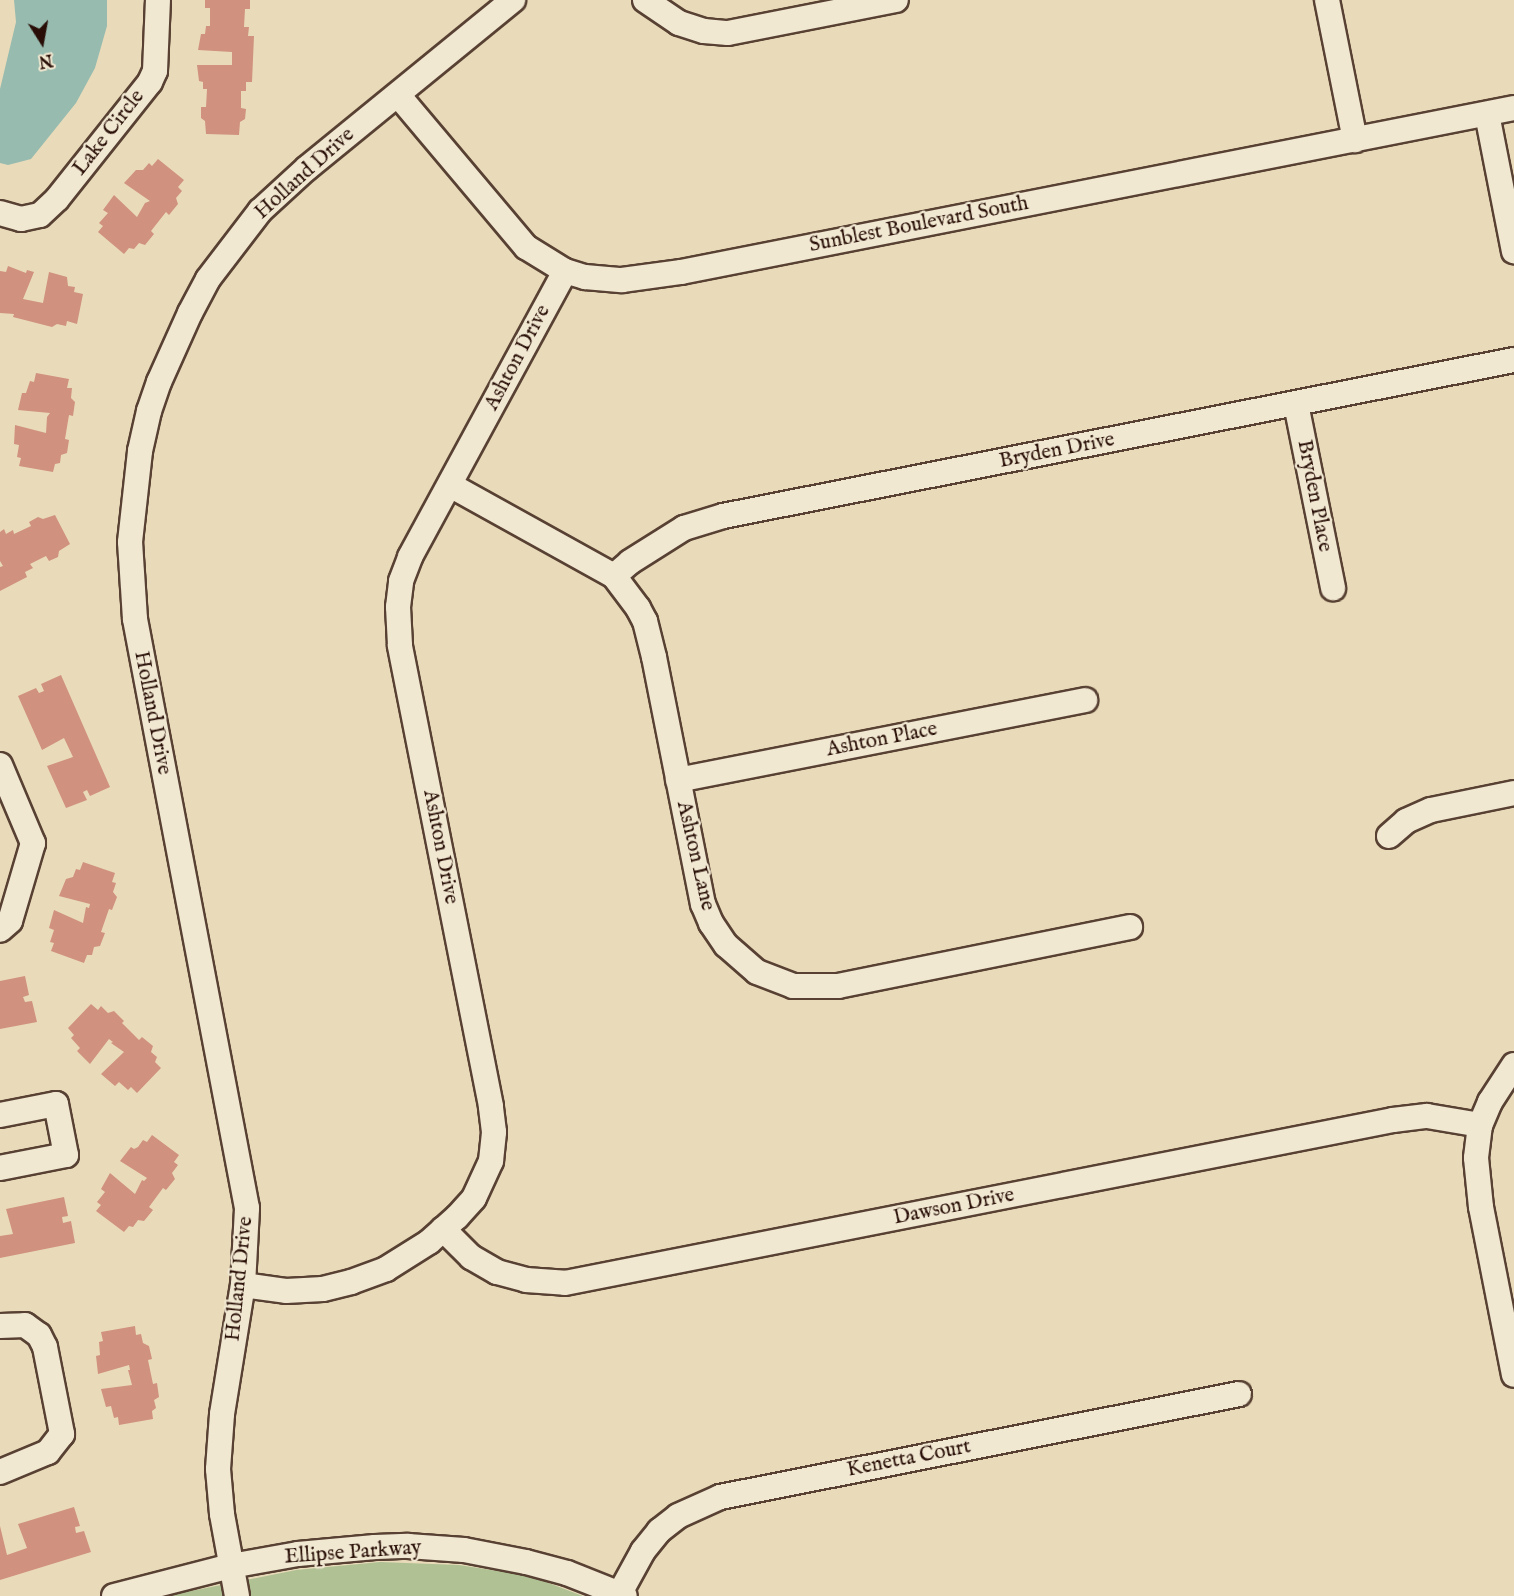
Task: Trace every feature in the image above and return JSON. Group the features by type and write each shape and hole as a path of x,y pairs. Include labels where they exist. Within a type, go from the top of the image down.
{"street":[{"name":"Lake Circle","path":"0,213 21,219 40,215 57,199 150,82 155,71 158,0"},
{"name":"Holland Drive","path":"237,1596 222,1514 218,1469 222,1414 243,1285 247,1231 245,1186 135,619 130,561 134,495 149,411 174,345 208,279 260,211 287,185 513,0"},
{"path":"645,0 678,23 704,31 722,33 758,29 896,0"},
{"path":"1327,0 1355,140"},
{"name":"Sunblest Boulevard South","path":"398,95 516,238 537,256 565,271 585,277 622,280 670,274 1514,108"},
{"path":"1487,114 1514,251"},
{"name":"Ashton Drive","path":"243,1285 300,1291 351,1282 397,1263 466,1209 480,1189 490,1161 494,1132 489,1092 397,623 400,589 405,569 565,271"},
{"name":"Bryden Drive","path":"614,576 630,562 684,528 723,516 1514,360"},
{"name":"Bryden Place","path":"1296,404 1333,588"},
{"name":"Ashton Lane","path":"450,485 614,576 630,595 647,629 700,893 711,923 739,959 757,972 782,983 813,987 838,986 1130,927"},
{"name":"Ashton Place","path":"678,780 1085,700"},
{"path":"0,765 33,843 10,921 0,930"},
{"path":"1389,836 1406,821 1431,810 1514,793"},
{"path":"1514,1065 1490,1102 1480,1125 1476,1158 1478,1186 1514,1375"},
{"path":"0,1115 56,1104 66,1155 0,1168"},
{"name":"Dawson Drive","path":"443,1229 471,1257 497,1272 526,1280 565,1283 1393,1120 1426,1116 1480,1125"},
{"path":"0,1326 25,1325 33,1330 45,1347 62,1434 48,1452 0,1472"},
{"name":"Kenetta Court","path":"622,1594 643,1551 659,1531 678,1516 720,1497 1239,1394"},
{"name":"Ellipse Parkway","path":"114,1596 231,1566 334,1550 375,1547 441,1547 486,1553 546,1566 622,1594"}],"green space":[{"path":"380,1562 459,1565 504,1572 538,1579 583,1596 166,1596 296,1570"}],"water":[{"path":"14,0 107,0 107,26 95,68 76,103 31,159 8,165 0,163 0,89 16,22"}],"building":[{"path":"205,0 250,0 250,9 245,9 244,27 249,27 248,36 254,36 252,82 246,82 246,91 241,91 241,108 246,109 245,119 240,122 239,135 206,134 205,121 201,118 201,107 206,107 207,89 203,89 203,82 199,81 197,65 232,65 232,52 198,50 201,34 205,34 206,26 210,26 210,8 205,8"},
{"path":"158,159 184,180 178,187 182,191 176,198 178,204 169,215 166,212 151,231 154,234 145,245 139,243 134,249 129,248 124,254 98,232 103,226 99,223 108,213 103,210 114,195 137,217 145,203 150,201 124,183 136,170 143,170 149,163 152,166"},
{"path":"8,266 26,273 27,270 34,272 23,299 43,303 49,272 67,277 68,286 75,287 74,292 83,294 77,324 67,321 66,326 57,324 52,327 13,317 14,314 0,313 0,271 6,272"},
{"path":"36,373 69,379 67,388 72,388 71,398 75,402 73,416 69,415 65,439 69,440 67,453 61,455 60,463 55,464 53,472 19,466 21,458 17,457 19,445 14,444 15,425 46,433 47,417 50,413 18,410 22,393 26,393 30,381 34,382"},
{"path":"55,515 70,544 59,551 58,557 49,561 46,556 30,564 33,568 25,572 27,577 0,591 0,567 3,566 0,561 0,532 4,529 6,534 13,530 14,534 31,526 29,522 38,517 43,519"},
{"path":"61,675 110,787 90,796 87,790 83,792 87,800 66,808 47,766 73,757 64,738 42,750 18,696 36,688 39,693 44,691 41,684"},
{"path":"83,862 115,873 112,882 116,883 113,892 117,897 112,910 109,909 101,932 105,933 100,946 94,947 92,955 87,955 84,963 51,951 54,943 50,942 54,930 49,928 54,910 83,923 86,907 89,908 90,904 59,896 66,879 73,877 76,869 80,870"},
{"path":"25,976 29,995 23,997 25,1002 32,1001 37,1022 0,1029 0,981"},
{"path":"91,1004 98,1010 101,1006 108,1013 114,1011 139,1040 142,1037 153,1046 151,1052 157,1057 155,1062 161,1068 137,1093 131,1087 128,1090 119,1082 115,1086 101,1074 124,1052 109,1039 90,1064 77,1051 80,1048 71,1038 74,1035 68,1028"},
{"path":"152,1135 179,1155 174,1162 178,1165 172,1173 175,1179 166,1190 163,1188 149,1207 153,1210 144,1221 138,1220 133,1227 129,1226 124,1232 96,1211 101,1205 97,1202 105,1192 101,1189 110,1173 135,1194 142,1180 147,1178 120,1161 131,1147 134,1149 138,1147 143,1140 147,1142"},
{"path":"64,1197 68,1216 62,1217 63,1223 71,1221 75,1243 0,1258 0,1236 13,1234 6,1209"},
{"path":"135,1326 136,1335 141,1334 143,1343 149,1346 152,1359 148,1360 153,1384 157,1383 159,1397 154,1400 156,1408 152,1411 153,1419 119,1425 118,1417 114,1418 111,1406 106,1407 101,1389 132,1385 129,1365 98,1374 96,1356 100,1355 99,1342 103,1341 101,1332"},
{"path":"74,1507 80,1526 75,1527 76,1533 84,1531 91,1552 0,1580 0,1526 7,1555 27,1548 18,1524"}]}
